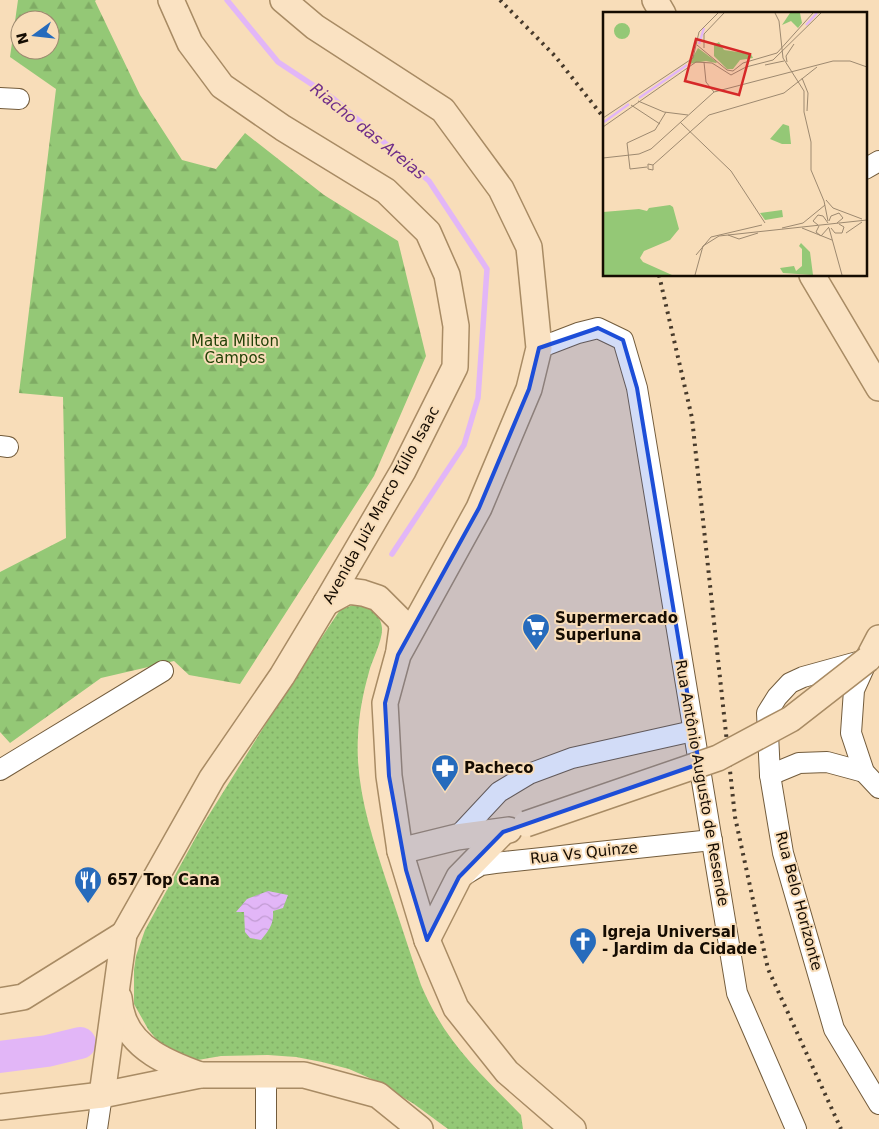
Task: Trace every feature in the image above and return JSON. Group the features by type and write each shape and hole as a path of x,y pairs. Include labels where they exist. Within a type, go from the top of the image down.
{"main road":[{"name":"Avenida Juiz Marco Túlio Isaac","path":"124,934 212,778 282,676 326,603 403,471 455,367 456,326 447,275 428,232 386,191 283,128 222,86 190,43 171,0"},
{"path":"284,0 315,27 443,110 502,189 529,247 539,348 529,389 479,508 398,655"},
{"path":"655,0 662,12"},
{"path":"813,276 879,388"},
{"path":"326,603 348,591 363,593 378,598 400,620 402,628 398,655 385,703 389,776 400,851 427,940 456,1008 507,1072 572,1129"},
{"path":"400,851 457,837 515,828 718,758 791,719 874,649"},
{"path":"427,940 459,877 515,828"},
{"path":"102,1095 124,934"},
{"path":"8,997 124,934"},
{"path":"117,985 122,1015 139,1042 171,1065 200,1075"},
{"path":"0,1107 102,1095 200,1075 304,1075 378,1095 420,1129"},
{"path":"540,1101 545,1117 544,1129"}],"street":[{"path":"866,168 879,161"},
{"name":"Rua Antônio Augusto de Resende","path":"539,348 578,333 598,328 623,340 637,388 737,993 796,1129"},
{"path":"874,649 854,690 851,733 864,772 879,788"},
{"name":"Rua Belo Horizonte","path":"874,649 790,683 777,697 767,713 770,775 783,853 834,1029 879,1104"},
{"path":"0,770 163,671"},
{"path":"457,837 499,792 529,774 572,758 693,731"},
{"path":"770,775 799,763 828,762 864,772"},
{"name":"Rua Vs Quinze","path":"459,877 481,865 712,840"},
{"path":"266,1074 266,1129"},
{"path":"98,1129 102,1095"}],"highlighted area":[{"path":"598,328 623,340 637,388 699,764 503,832 459,877 427,940 406,870 389,776 385,703 398,655 479,508 529,389 539,348"}],"green space":[{"name":"Mata Milton Campos","path":"18,0 96,0 140,95 182,160 216,169 245,133 324,195 398,241 426,356 374,476 240,684 189,675 174,661 101,678 10,743 0,732 0,572 66,538 63,397 19,393 56,89 14,60 60,60 60,10 17,10"},
{"path":"353,605 363,606 376,614 382,628 381,638 370,667 363,696 360,712 358,755 365,809 386,880 421,985 430,1005 464,1055 521,1115 523,1129 448,1129 414,1104 374,1080 349,1069 322,1062 296,1057 268,1055 221,1056 198,1060 186,1057 157,1040 148,1029 134,1004 136,956 145,930 202,826 292,682 340,610"}],"water":[{"path":"268,891 288,895 283,908 273,911 273,920 261,940 250,938 245,932 244,912 236,912 247,899"}],"waterway":[{"name":"Riacho das Areias","path":"227,0 278,62 334,99 429,181 487,269 478,398 464,445 392,554"},
{"path":"0,1057 47,1051 80,1043"}],"railway":[{"path":"500,0 555,56 603,117"},
{"path":"659,276 692,418 735,817 768,969 841,1129"}],"place":[{"name":"Supermercado Superluna","path":"536,651"},
{"name":"Pacheco","path":"445,792"},
{"name":"657 Top Cana","path":"88,904"},
{"name":"Igreja Universal - Jardim da Cidade","path":"583,965"}]}
